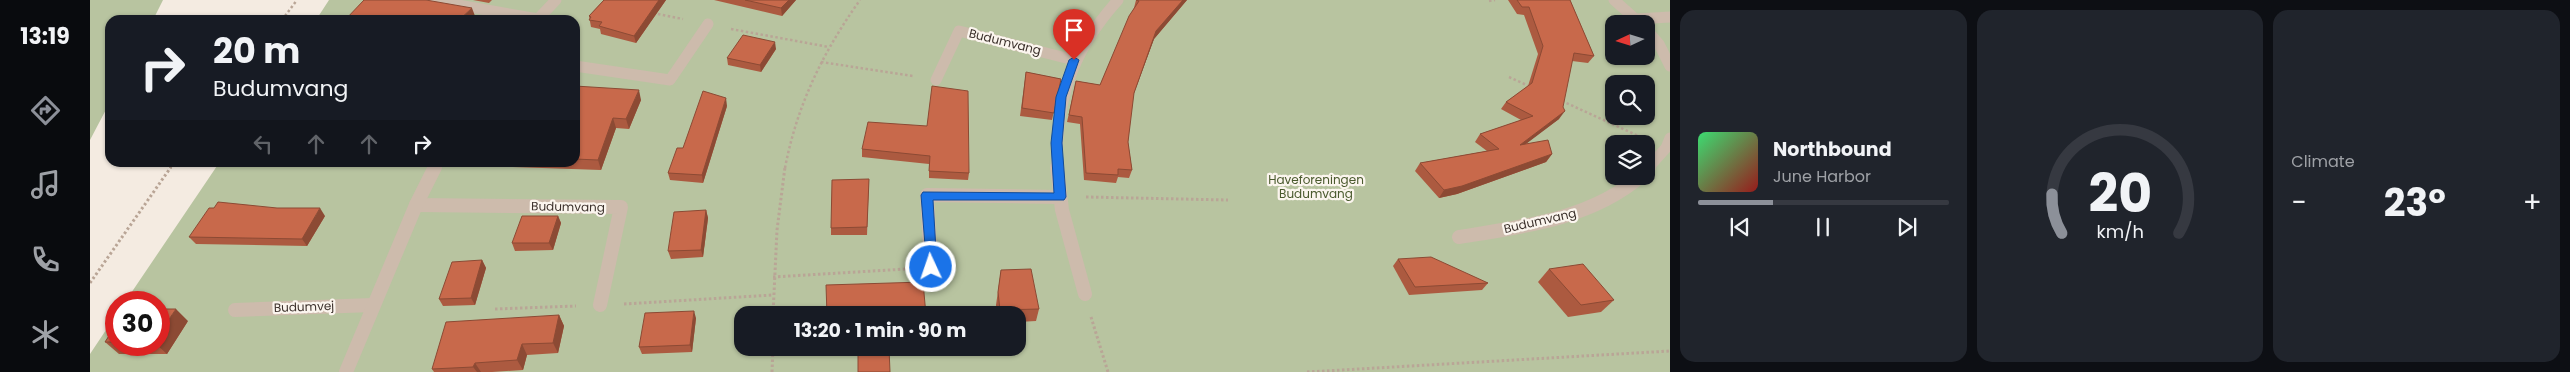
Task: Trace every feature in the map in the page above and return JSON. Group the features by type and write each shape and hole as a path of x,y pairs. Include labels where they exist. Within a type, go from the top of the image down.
{"street":[{"path":"430,0 511,15"},
{"path":"542,15 556,0"},
{"path":"1085,294 1060,197 1056,143 1061,97 1074,60 1089,34 1118,0"},
{"path":"1614,0 1632,15"},
{"path":"1655,19 1670,17"},
{"path":"580,67 670,80 708,24"},
{"name":"Budumvang","path":"936,80 959,31 1074,60"},
{"path":"1655,39 1660,44 1670,66"},
{"path":"1655,161 1669,146"},
{"path":"346,372 416,205 435,167"},
{"name":"Budumvang","path":"1460,237 1515,228 1580,212 1633,185"},
{"path":"931,267 927,195 1060,197"},
{"name":"Budumvang","path":"416,205 621,207 600,305"},
{"name":"Budumvej","path":"235,310 373,305"}],"path":[{"path":"286,15 297,0"},
{"path":"773,306 773,277 778,196 790,139 807,88 820,62 860,0"},
{"path":"1489,1 1496,0"},
{"path":"648,12 829,47"},
{"path":"820,62 936,80"},
{"path":"1509,77 1535,89"},
{"path":"1561,101 1669,146"},
{"path":"90,283 171,167"},
{"path":"1060,197 1228,200"},
{"path":"773,277 931,267"},
{"path":"1085,294 1108,372"},
{"path":"495,309 774,295"},
{"path":"1307,372 1670,352"},
{"path":"772,372 773,356"}],"green space":[{"path":"90,0 163,0 156,15 105,15 105,112 90,140"},
{"name":"Haveforeningen Budumvang","path":"329,0 1670,0 1670,372 90,372 90,354 105,332 105,356 170,356 170,291 132,291 216,167 580,167 580,15 319,15"}],"building":[{"path":"364,0 426,0 472,8 464,15 350,15"},
{"path":"604,0 659,0 634,36 599,26 602,22 589,20 591,17 589,16"},
{"path":"745,0 789,0 781,8"},
{"path":"1136,0 1183,0 1156,31 1134,93 1128,142 1132,170 1118,169 1118,175 1086,173 1082,117 1069,115 1076,81 1100,85 1129,16 1139,1"},
{"path":"1517,0 1570,0 1594,56 1574,53 1563,107 1565,111 1520,145 1548,140 1552,154 1462,186 1444,190 1420,163 1499,149 1480,134 1533,116 1506,102 1532,83 1543,46 1529,7 1522,7"},
{"path":"743,35 775,42 760,65 727,58"},
{"path":"1026,72 1061,79 1054,113 1022,108"},
{"path":"580,86 639,90 626,119 613,118 598,160 580,159"},
{"path":"932,86 968,91 969,173 929,171 930,156 862,149 868,122 927,126"},
{"path":"703,91 726,98 702,175 668,173 677,148 683,148"},
{"path":"869,179 867,227 831,228 832,180"},
{"path":"218,202 277,208 320,208 302,239 189,237 209,208 214,208"},
{"path":"706,210 701,250 668,251 674,212"},
{"path":"522,216 558,216 549,243 512,243"},
{"path":"1431,257 1488,283 1415,287 1398,259"},
{"path":"482,260 471,298 439,299 452,262"},
{"path":"1583,264 1614,300 1581,305 1549,269"},
{"path":"1031,269 1039,309 1026,309 1026,306 1000,306 998,292 1001,270"},
{"path":"923,282 925,306 827,306 826,285"},
{"path":"170,309 176,309 170,318"},
{"path":"694,311 690,345 639,347 645,313"},
{"path":"559,315 553,343 522,344 517,360 475,363 473,367 432,369 446,322"},
{"path":"858,356 889,356 890,372 858,372"}],"route":[{"path":"931,267 927,195 1060,197 1056,143 1061,97 1074,60"}]}
